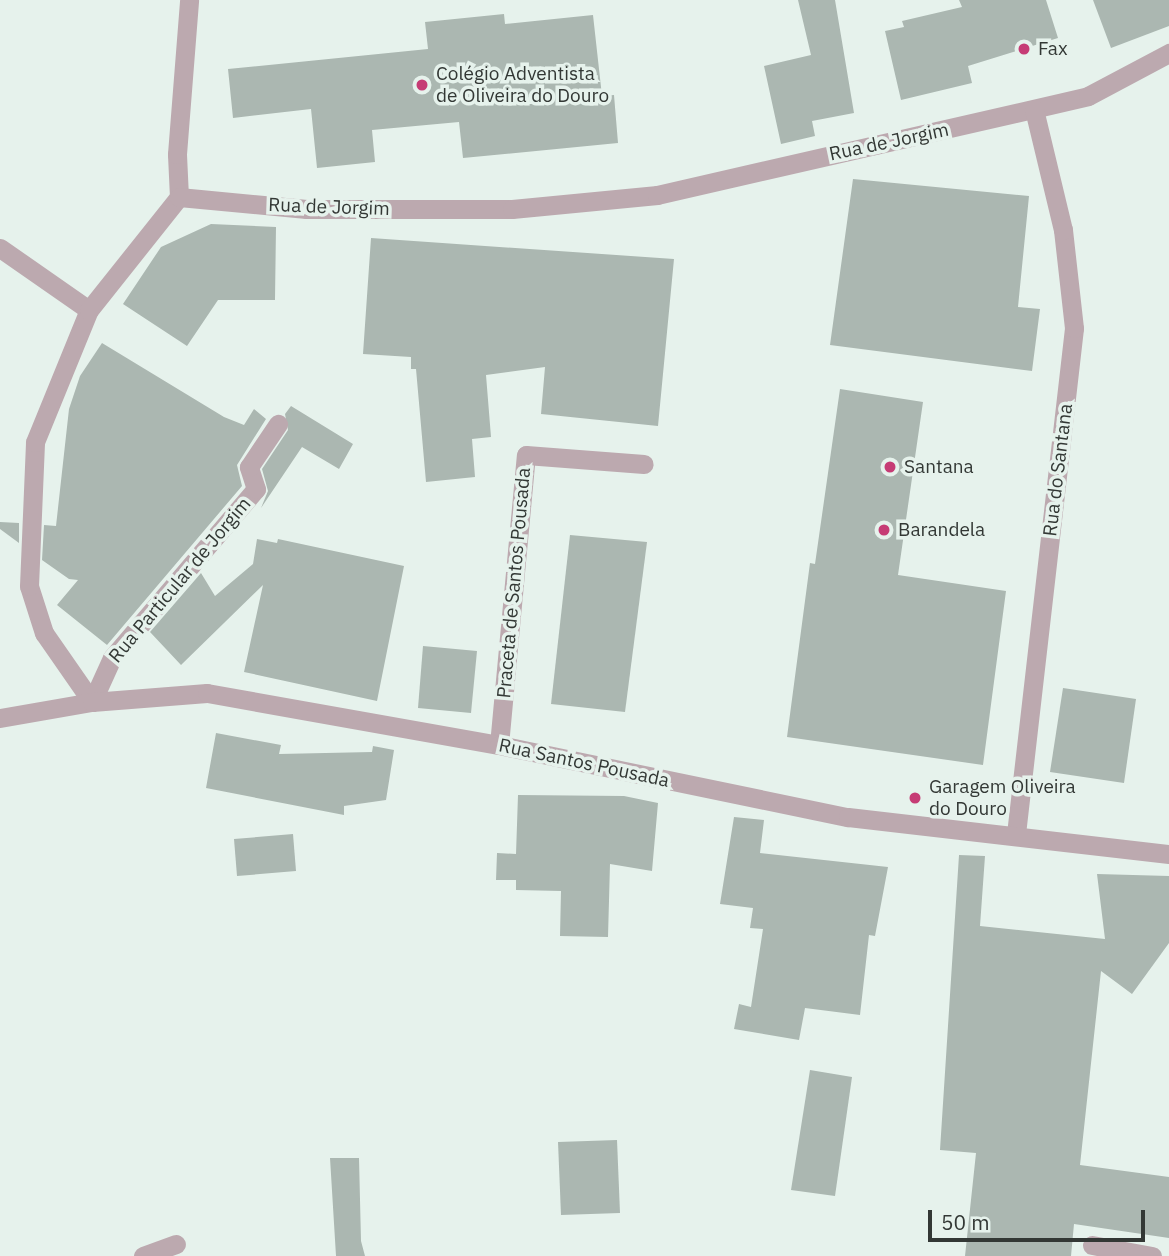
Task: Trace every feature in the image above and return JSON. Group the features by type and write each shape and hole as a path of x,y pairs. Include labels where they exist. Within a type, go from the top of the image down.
{"street":[{"path":"92,702 44,633 29,586 35,442 89,310 179,197 177,154 189,0"},
{"name":"Rua de Jorgim","path":"179,197 306,209 484,209 657,195 1088,96 1169,53"},
{"name":"Rua do Santana","path":"1016,834 1074,328 1063,230 1034,109"},
{"path":"0,248 89,310"},
{"name":"Rua Particular de Jorgim","path":"92,702 112,657 256,489 249,467 278,424"},
{"name":"Praceta de Santos Pousada","path":"499,745 526,455 644,464"},
{"name":"Rua Santos Pousada","path":"0,718 92,702 207,693 499,745 848,817 1016,834 1169,854"},
{"path":"143,1256 176,1244"},
{"path":"1092,1245 1152,1256"}],"building":[{"path":"798,0 835,0 854,113 812,121 815,136 781,144 764,66 811,55"},
{"path":"959,0 1046,0 1058,38 968,66 972,83 901,100 885,31 904,27 902,21 962,7"},
{"path":"1093,0 1169,0 1169,26 1111,48"},
{"path":"504,14 505,24 593,15 602,96 614,95 618,143 463,158 459,122 372,130 375,162 317,168 311,109 233,118 228,69 428,49 425,22"},
{"path":"853,179 1029,196 1018,307 1040,309 1032,371 830,345"},
{"path":"211,224 276,227 275,300 218,300 187,346 123,304 161,247"},
{"path":"371,238 674,259 658,426 541,414 545,367 486,375 491,437 472,439 475,477 426,482 416,369 411,369 411,357 363,354"},
{"path":"102,343 224,417 244,425 254,409 266,419 237,465 242,486 107,645 57,605 78,580 69,579 42,560 44,525 56,526 69,409 80,376"},
{"path":"840,389 923,402 898,575 1006,591 983,765 787,737 810,563 815,564"},
{"path":"291,406 353,444 339,469 302,447 261,508 268,491 262,469 288,430 285,414"},
{"path":"0,522 19,523 19,543 0,529"},
{"path":"570,535 647,542 625,712 551,704"},
{"path":"257,539 277,543 278,539 404,566 377,701 244,672 263,585 181,665 150,632 201,573 215,596 253,564"},
{"path":"423,646 477,651 471,713 418,708"},
{"path":"1063,688 1136,699 1124,783 1050,772"},
{"path":"216,733 281,745 279,754 372,752 373,746 394,750 386,800 344,806 344,815 206,788"},
{"path":"518,795 624,796 658,803 652,871 610,864 608,937 560,936 561,891 516,890 516,880 496,880 497,853 516,854"},
{"path":"734,817 764,820 760,853 888,867 875,936 869,935 860,1015 805,1008 799,1040 734,1029 739,1004 751,1007 763,929 750,928 753,908 720,904"},
{"path":"293,834 296,871 237,876 234,839"},
{"path":"959,855 985,856 980,926 1105,939 1097,874 1169,876 1169,943 1132,994 1101,971 1080,1165 1169,1177 1169,1238 1074,1224 1071,1256 965,1256 976,1153 940,1150"},
{"path":"810,1070 852,1077 835,1196 791,1190"},
{"path":"617,1140 620,1213 561,1215 558,1142"},
{"path":"330,1158 359,1158 361,1241 365,1256 336,1256"}],"place":[{"name":"Fax","path":"1024,49"},
{"name":"Colégio Adventista de Oliveira do Douro","path":"422,85"},
{"name":"Santana","path":"890,467"},
{"name":"Barandela","path":"884,530"},
{"name":"Garagem Oliveira do Douro","path":"915,798"}]}
